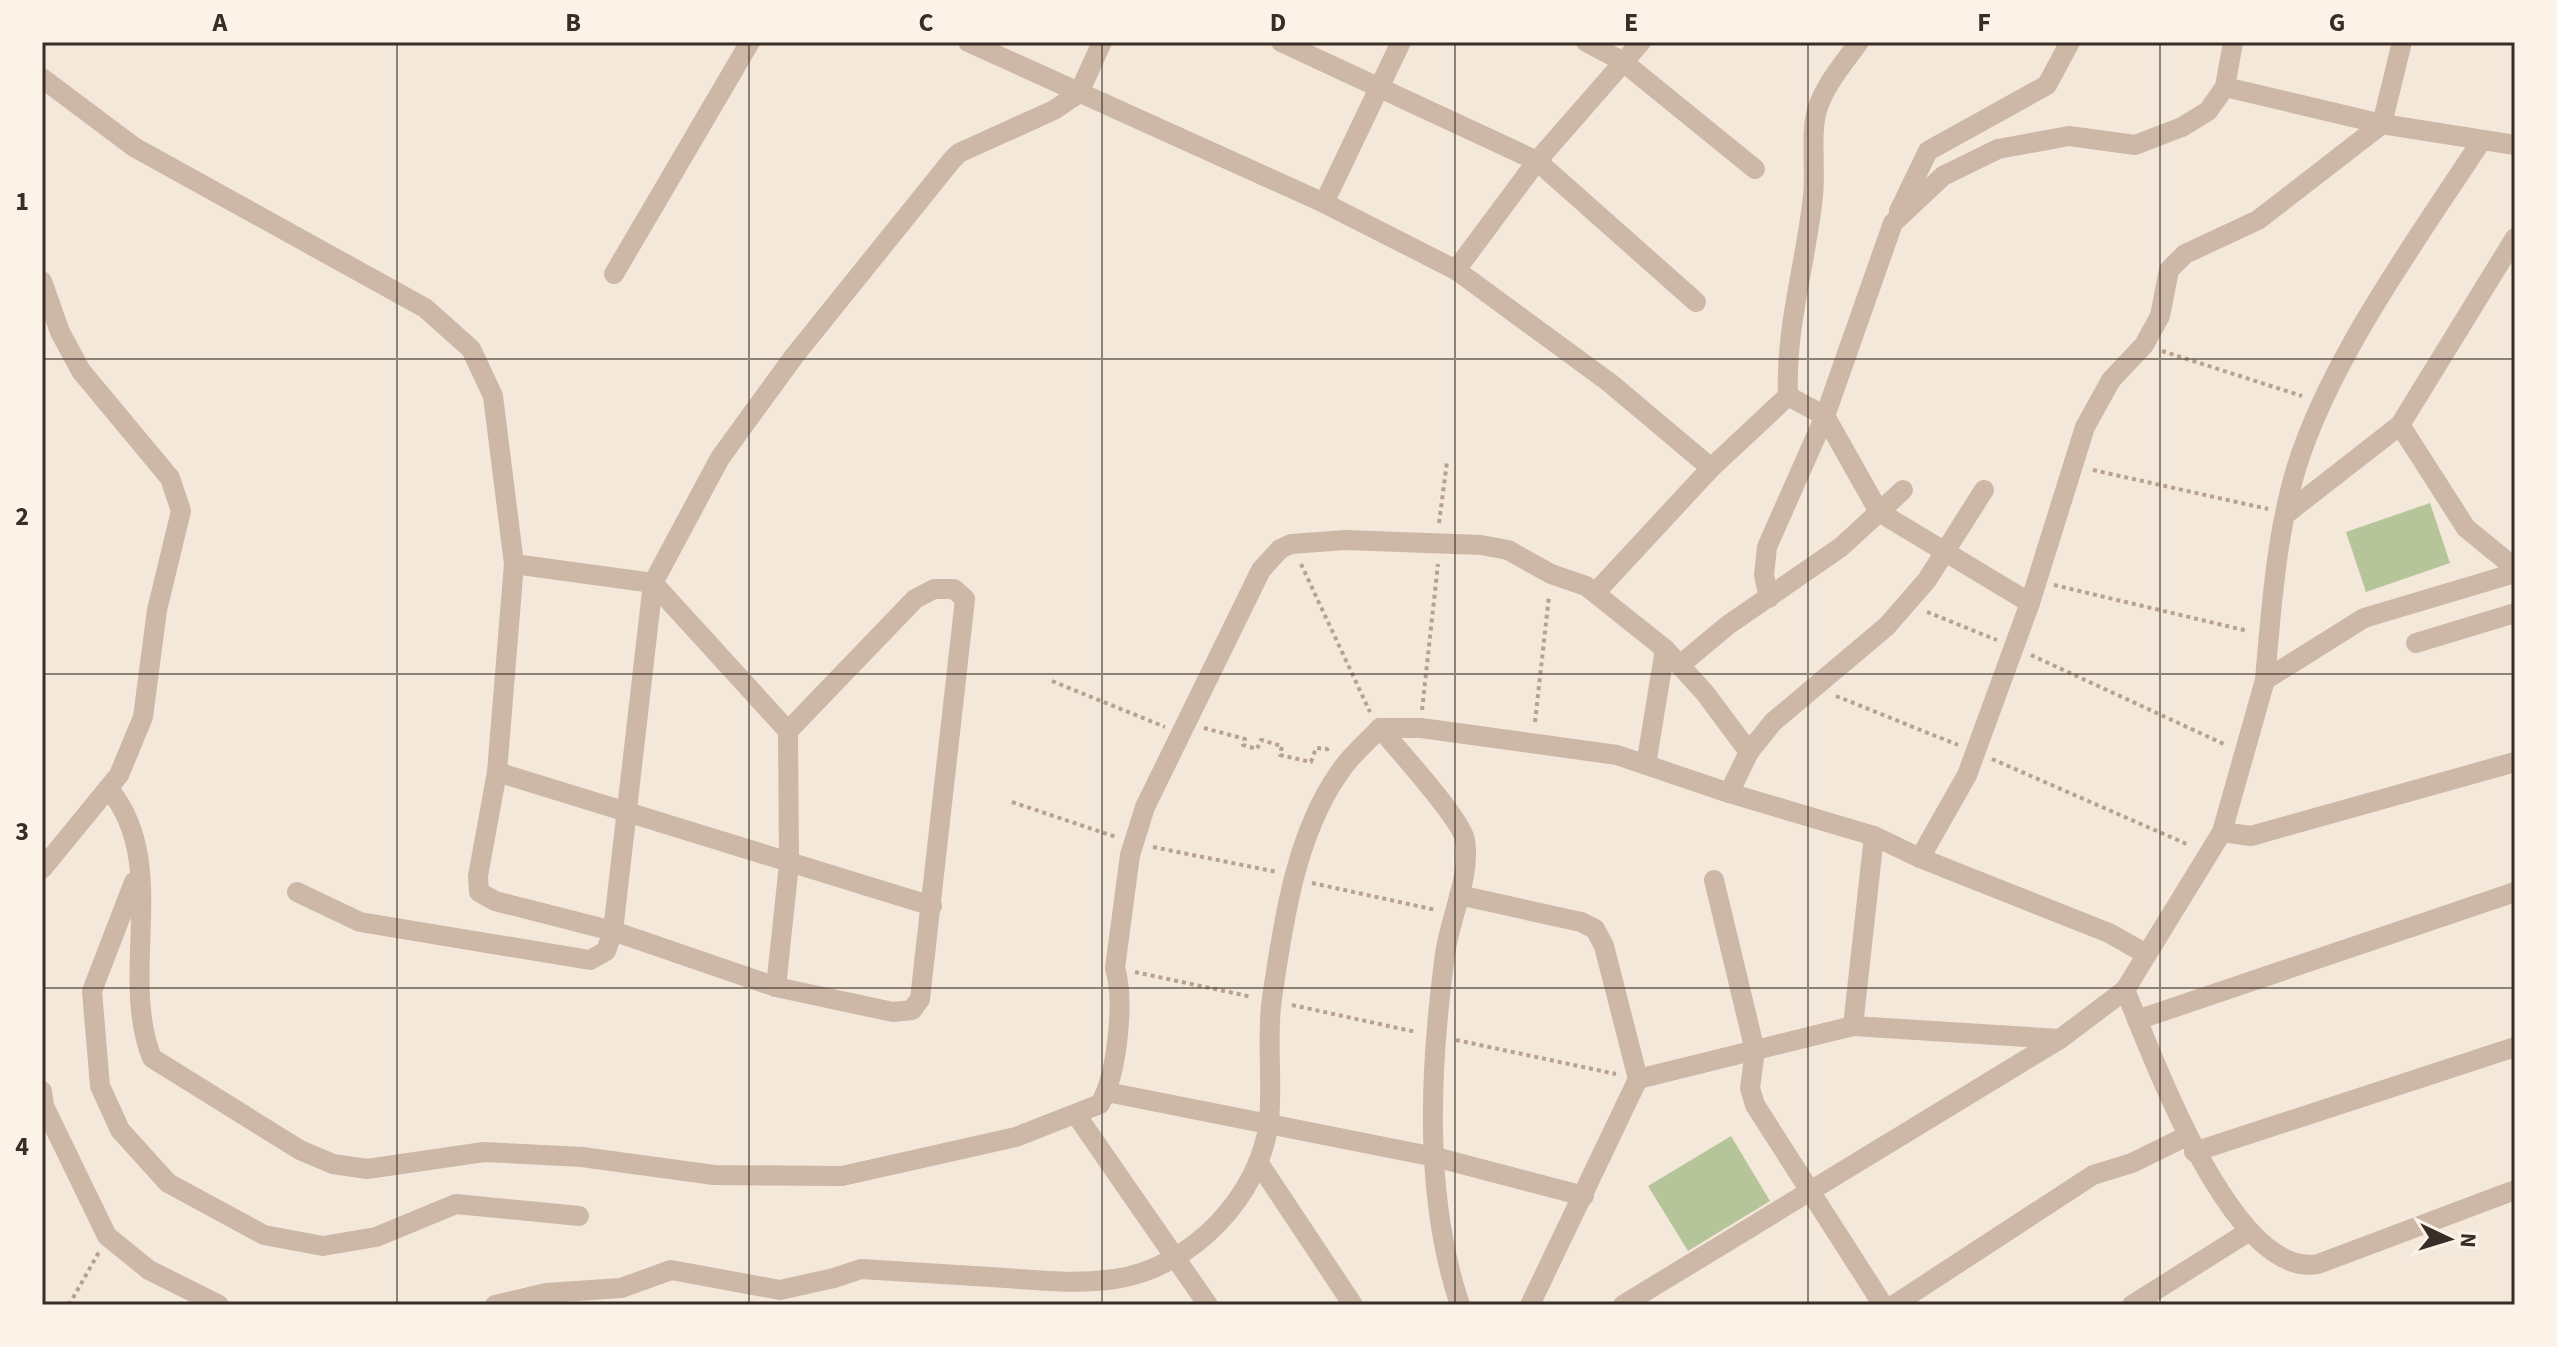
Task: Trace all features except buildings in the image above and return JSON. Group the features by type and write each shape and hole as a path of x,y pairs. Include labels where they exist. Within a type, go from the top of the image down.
{"street":[{"path":"614,274 750,42"},
{"path":"968,42 1324,203 1456,270 1610,383 1711,468"},
{"path":"297,892 360,922 590,960 606,951 613,931 653,583 720,458 795,355 952,160 959,153 1054,110 1079,93 1102,42"},
{"path":"1281,42 1537,161 1696,302"},
{"path":"1324,203 1401,42"},
{"path":"1586,42 1622,61 1755,169"},
{"path":"1456,270 1537,161 1641,42"},
{"path":"1596,592 1711,468 1788,396 1787,359 1807,250 1816,169 1816,113 1823,93 1859,42"},
{"path":"1769,598 1764,575 1767,547 1825,416 1893,223 1928,151 1963,128 2001,113 2047,85 2070,42"},
{"path":"1893,223 1943,176 1998,149 2069,136 2135,145 2182,127 2208,111 2225,87 2233,42"},
{"path":"1920,858 1948,815 1976,752 2030,603 2085,427 2111,380 2144,345 2160,316 2169,270 2185,254 2258,220 2382,124 2402,42"},
{"path":"42,78 134,147 425,308 471,349 493,396 514,564 497,772 478,876 479,892 495,901 613,931 776,987 893,1012 912,1010 920,999 932,906 965,599 954,589 934,589 915,599 788,731"},
{"path":"2225,87 2382,124 2515,145"},
{"path":"1623,1305 2060,1039 2125,990 2222,832 2265,680 2286,514 2296,469 2321,402 2402,262 2482,140"},
{"path":"2286,514 2400,425 2515,238"},
{"path":"42,281 60,332 81,371 170,478 181,511 157,610 143,717 119,775 42,869"},
{"path":"1788,396 1825,416 1879,512 1943,554 2030,603"},
{"path":"2400,425 2466,528 2515,570"},
{"path":"1680,665 1728,625 1841,547 1903,490"},
{"path":"1729,793 1749,752 1773,722 1887,626 1906,604 1984,490"},
{"path":"109,789 126,811 141,863 138,922 143,1025 152,1058 283,1142 333,1164 381,1170 484,1152 582,1157 714,1175 842,1176 1016,1137 1077,1116 1100,1104 1107,1092 1120,985 1115,968 1130,855 1145,807 1246,597 1266,560 1280,549 1322,540 1497,547 1596,592 1665,649 1749,752"},
{"path":"514,564 653,583 788,731 789,864 776,987"},
{"path":"2265,680 2364,618 2515,570"},
{"path":"2416,643 2515,613"},
{"path":"1646,765 1665,649"},
{"path":"1375,721 1617,755 1729,793 1874,836 1920,858 2109,933 2146,954"},
{"path":"1375,721 1465,837 1465,860 1459,895 1449,926 1435,1035 1435,1157 1448,1270 1460,1305"},
{"path":"495,1305 546,1293 621,1288 671,1270 780,1290 861,1269 1070,1281 1114,1279 1146,1272 1198,1240 1228,1213 1245,1190 1258,1162 1269,1121 1272,1001 1295,880 1313,823 1338,773 1375,721"},
{"path":"2222,832 2251,836 2515,762"},
{"path":"497,772 932,906"},
{"path":"1853,1026 1874,836"},
{"path":"141,863 92,991 100,1086 120,1130 168,1183 264,1235 323,1246 376,1237 456,1204 579,1216"},
{"path":"1714,880 1755,1051 1750,1088 1755,1105 1883,1305"},
{"path":"2137,1020 2515,892"},
{"path":"1459,895 1581,922 1595,929 1604,946 1638,1079 1530,1305"},
{"path":"2125,990 2191,1144 2248,1232 2295,1264 2305,1266 2515,1190"},
{"path":"1638,1079 1853,1026 2060,1039"},
{"path":"1894,1305 2093,1175 2515,1047"},
{"path":"42,1091 44,1106 107,1236 149,1270 219,1305"},
{"path":"1107,1092 1269,1121 1435,1157 1584,1196"},
{"path":"1077,1116 1208,1305"},
{"path":"1258,1162 1353,1305"},
{"path":"2132,1305 2248,1232"}],"path":[{"path":"2144,345 2321,402"},
{"path":"1438,532 1447,462"},
{"path":"2071,465 2286,514"},
{"path":"1296,554 1375,721"},
{"path":"1422,716 1438,561"},
{"path":"2036,581 2269,636"},
{"path":"1535,728 1549,595"},
{"path":"1906,604 2014,647 2245,754"},
{"path":"1052,681 1164,727 1176,722"},
{"path":"1815,688 1976,752 2208,853"},
{"path":"1192,725 1245,739 1243,745 1257,749 1261,740 1282,746 1280,755 1311,762 1316,748 1327,749 1330,763"},
{"path":"1012,802 1116,837 1114,843"},
{"path":"1145,846 1277,872 1279,866 1285,867 1283,878"},
{"path":"1306,882 1440,911 1438,924"},
{"path":"1115,968 1638,1079"},
{"path":"69,1305 100,1249"}],"green space":[{"path":"2430,503 2450,563 2366,592 2346,532"},
{"path":"1731,1136 1770,1201 1688,1251 1648,1186"}]}
